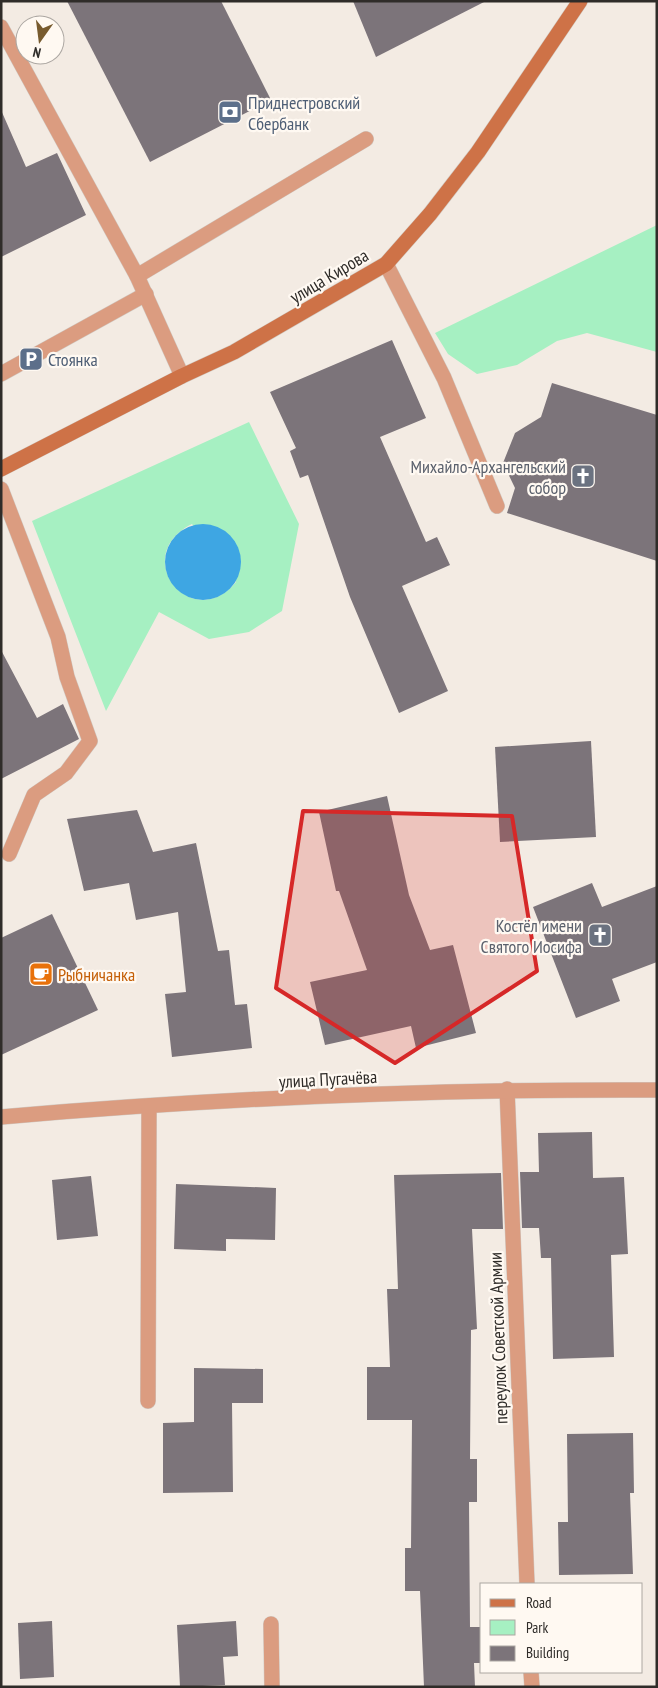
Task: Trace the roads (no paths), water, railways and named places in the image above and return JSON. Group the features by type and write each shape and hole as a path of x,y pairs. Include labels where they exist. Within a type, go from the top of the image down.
{"main road":[{"name":"улица Кирова","path":"1,469 182,376 234,352 386,264 430,214 478,152 580,1"}],"street":[{"path":"1,27 146,294 182,376"},
{"path":"136,276 366,139"},
{"path":"386,264 444,378 496,506"},
{"path":"1,374 146,294"},
{"path":"1,489 58,637 67,677 90,741 66,773 34,795 9,854"},
{"name":"улица Пугачёва","path":"1,1117 149,1106 507,1089 657,1090"},
{"name":"переулок Советской Армии","path":"507,1089 527,1583"},
{"path":"148,1401 149,1106"},
{"path":"270,1624 272,1687"},
{"path":"531,1673 532,1687"}],"water":[{"path":"203,524 218,527 230,535 238,547 241,562 238,577 230,589 218,597 203,600 188,597 176,589 168,577 165,562 168,547 176,535 188,527"}],"place":[{"name":"Приднестровский Сбербанк","path":"230,112"},
{"name":"Стоянка","path":"31,359"},
{"name":"Михайло-Архангельский собор","path":"583,476"},
{"name":"Костёл имени Святого Иосифа","path":"600,935"},
{"name":"Рыбничанка","path":"41,974"}]}
